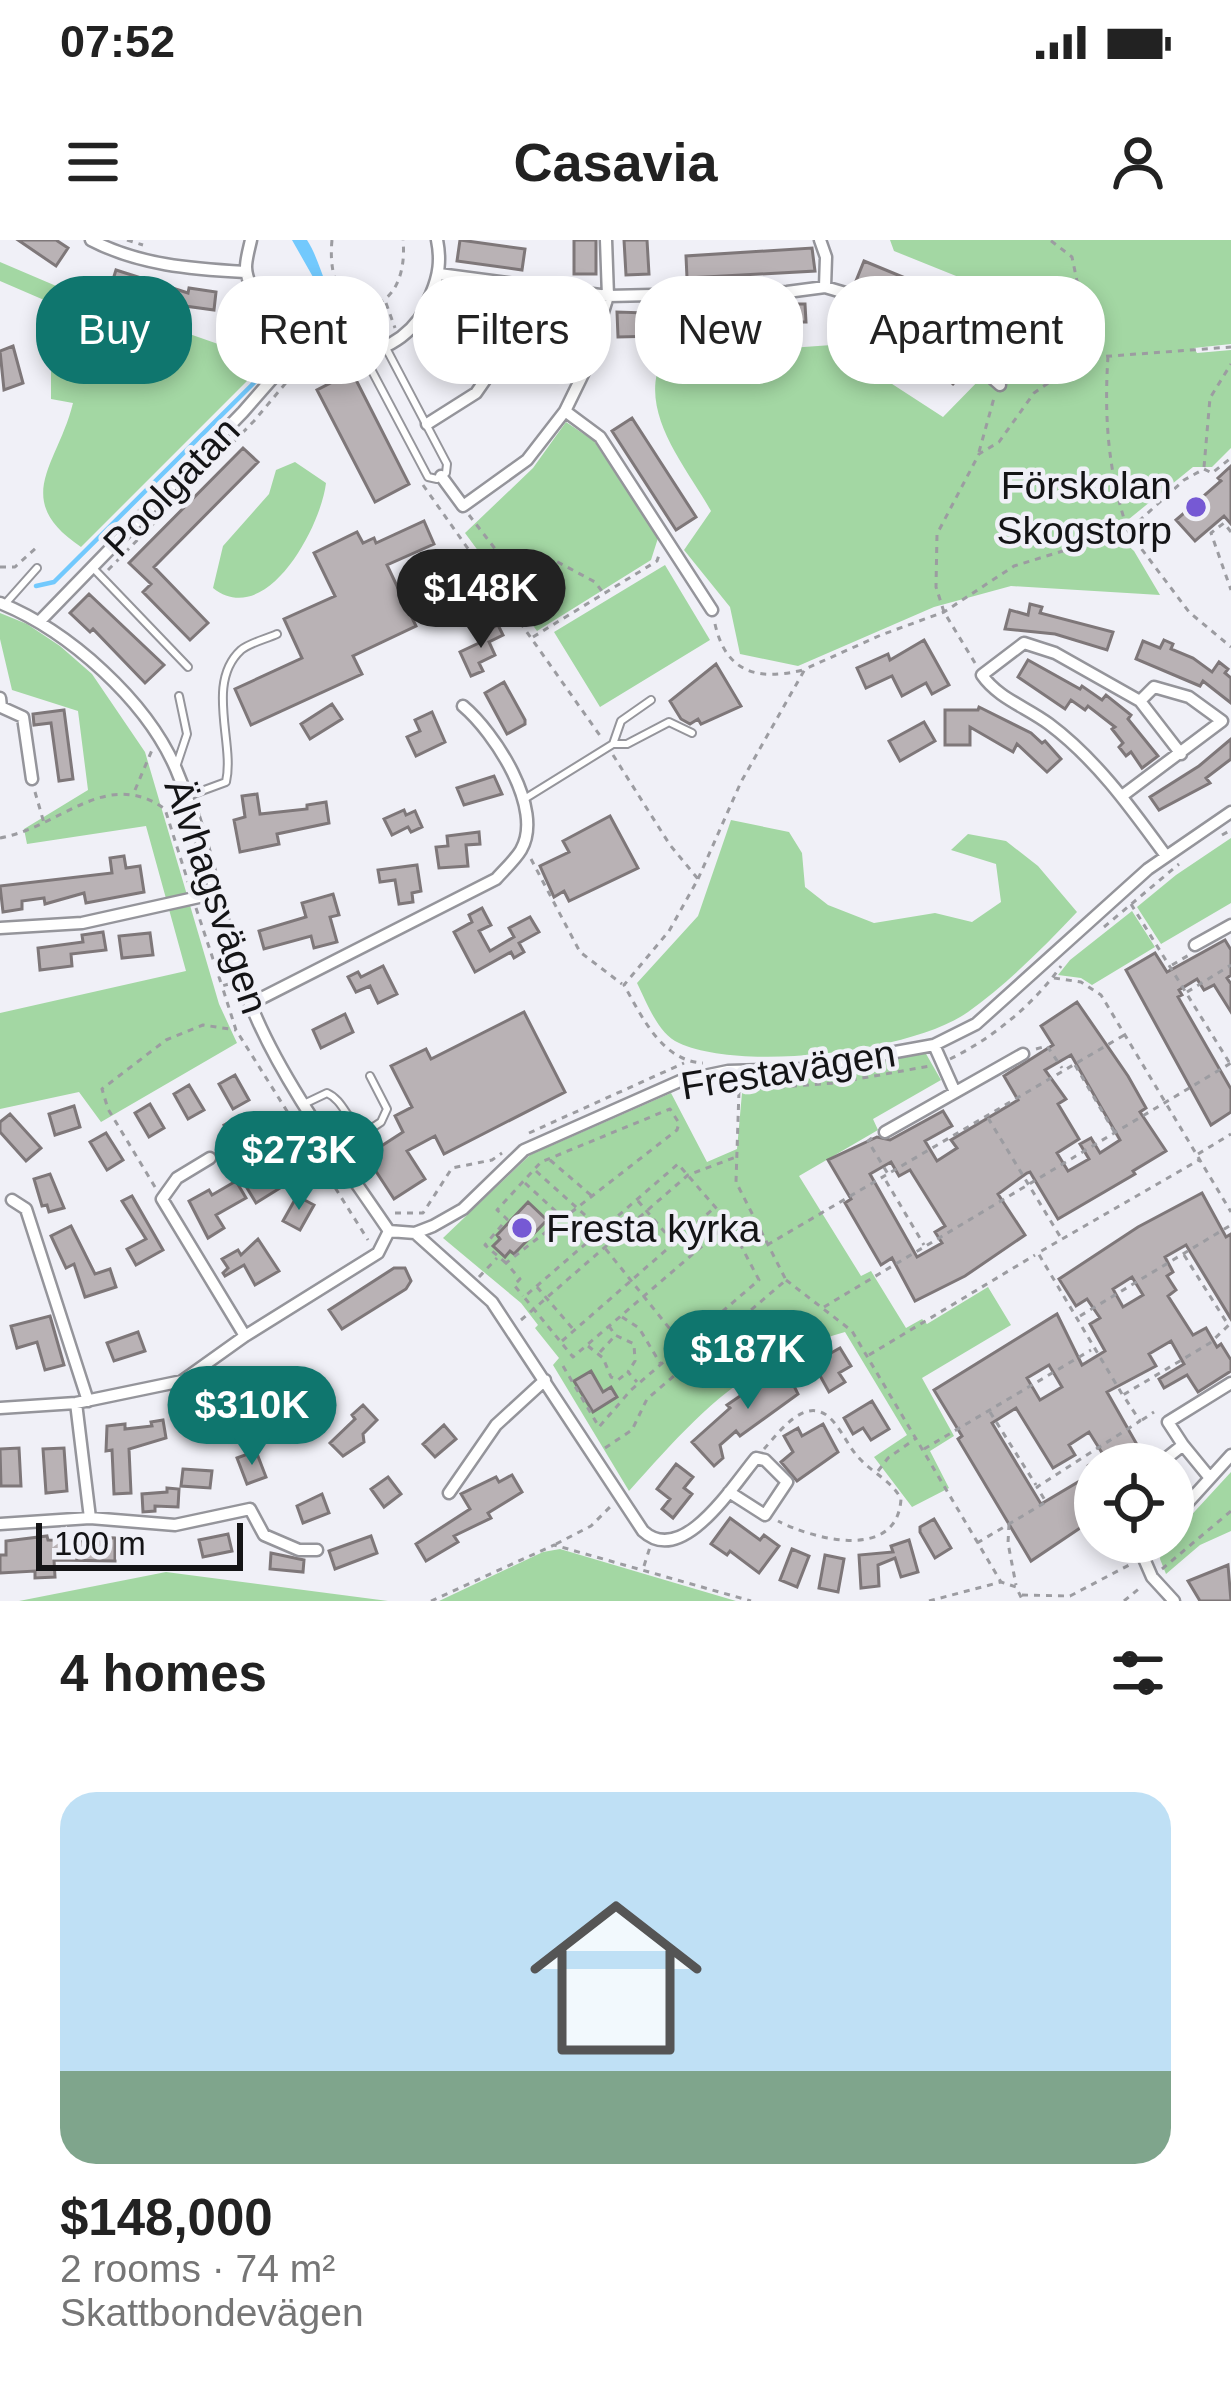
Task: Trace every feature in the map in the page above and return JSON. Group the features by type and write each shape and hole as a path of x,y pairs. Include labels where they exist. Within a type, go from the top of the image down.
{"street":[{"path":"91,240 161,264 245,272"},
{"path":"247,276 251,240"},
{"path":"389,342 420,318 439,274 437,240"},
{"path":"606,240 607,276"},
{"path":"820,240 826,257 825,287"},
{"path":"439,274 453,276"},
{"path":"611,296 825,287 886,304 937,329 1000,385"},
{"name":"Poolgatan","path":"40,621 97,572 266,384"},
{"path":"427,424 476,393 482,384"},
{"path":"441,476 463,506 527,460 565,411 578,384"},
{"path":"565,411 600,436 712,610"},
{"name":"Älvhagsvägen","path":"6,601 79,649 130,699 175,767 250,1004 272,1051 389,1232"},
{"path":"1166,856 1122,796 1049,724 990,687 982,675 1024,643 1055,653 1139,701 1181,754"},
{"path":"1122,796 1222,721 1189,697 1154,687 1139,701"},
{"path":"0,698 2,707 23,717 32,779"},
{"path":"250,1004 496,880 524,846 526,798 478,719 463,706"},
{"name":"Frestavägen","path":"415,1234 463,1209 524,1150 680,1081 728,1071 802,1069 934,1045 976,1024 1166,856 1231,812"},
{"path":"0,928 82,922 217,893"},
{"path":"1195,945 1231,926"},
{"path":"934,1045 956,1092"},
{"path":"885,1132 1023,1054"},
{"path":"210,1158 177,1178 163,1199 245,1336"},
{"path":"12,1200 26,1209 82,1402 90,1518"},
{"path":"0,1408 82,1402 182,1381 378,1253 389,1232 415,1234 472,1284 511,1328 652,1540 678,1540 729,1492 756,1458 765,1460 787,1481 765,1515 729,1492"},
{"path":"449,1493 496,1425 544,1380"},
{"path":"1182,1443 1168,1422 1231,1383"},
{"path":"1194,1496 1231,1455"},
{"path":"1194,1458 1210,1478"},
{"path":"0,1524 90,1518 175,1526 250,1509 264,1535 299,1550 317,1550"},
{"path":"1146,1563 1174,1601"}],"lane":[{"path":"379,384 428,476 441,476 447,464 389,352"},
{"path":"6,601 38,568"},
{"path":"97,572 188,667"},
{"path":"185,797 226,782 230,766 222,704 228,674 241,651 277,634"},
{"path":"175,767 188,734 179,696"},
{"path":"611,745 621,722 651,700"},
{"path":"526,798 611,745 627,744 669,722 692,734"},
{"path":"306,1103 327,1093 335,1096 354,1127 366,1132 381,1122 387,1109 370,1076"}],"path":[{"path":"332,240 332,276"},
{"path":"1050,240 1072,257 1076,276"},
{"path":"389,296 403,268 406,241"},
{"path":"389,310 400,337"},
{"path":"1105,356 1231,347"},
{"path":"1108,356 1106,446 1127,531 1190,612 1231,647"},
{"path":"1204,469 1210,398 1231,364"},
{"path":"97,572 287,384"},
{"path":"979,454 999,442 1034,393 1047,384"},
{"path":"982,675 944,612 936,587 937,534 979,454 1000,385"},
{"path":"1204,469 1212,473 1231,458"},
{"path":"712,610 718,640 730,662 749,672 782,675 805,669 944,612 1014,566 1127,531 1184,480 1204,469"},
{"path":"415,470 611,745 670,845 698,879"},
{"path":"463,506 496,550 514,559 554,560 595,582 604,594"},
{"path":"1231,532 1223,523 1211,533 1231,590"},
{"path":"531,638 657,561 664,536"},
{"path":"6,601 2,567 15,567 37,547"},
{"path":"624,985 669,931 741,782 805,669"},
{"path":"134,792 152,750"},
{"path":"32,779 44,825"},
{"path":"0,838 28,833 105,794 134,792 165,809 236,1030 378,1253"},
{"path":"1218,837 1231,830"},
{"path":"524,846 580,952 624,985 660,1042 686,1062 703,1063"},
{"path":"1099,931 1189,856"},
{"path":"824,1307 1230,1064 1131,904"},
{"path":"1170,966 1193,953 1195,945"},
{"path":"1001,1582 851,1331 786,1280 767,1245 736,1182 739,1090 835,1083 942,1062 980,1045 1053,978 1066,959"},
{"path":"1186,992 1231,965"},
{"path":"1053,978 1082,982 1101,995 1231,1212"},
{"path":"222,986 242,980"},
{"path":"163,1199 108,1109 102,1089 166,1040 203,1025 236,1030"},
{"path":"767,1245 1126,1034"},
{"path":"1023,1054 1047,1046 1064,1071"},
{"path":"1075,1065 1116,1134"},
{"path":"506,1263 677,1130 679,1123 670,1109 548,1159 497,1210 507,1220 485,1245 520,1280 514,1285 573,1357"},
{"path":"986,1115 1062,1240"},
{"path":"970,1116 975,1123"},
{"path":"868,1356 1231,1134"},
{"path":"868,1141 925,1246"},
{"path":"511,1328 688,1175 736,1157"},
{"path":"548,1159 593,1197"},
{"path":"524,1297 678,1164 728,1223 759,1280 638,1383 599,1427 563,1366 728,1223"},
{"path":"534,1170 578,1208 683,1345"},
{"path":"524,1182 565,1219"},
{"path":"637,1199 674,1243"},
{"path":"561,1342 715,1206"},
{"path":"1078,1317 1231,1225"},
{"path":"1038,1253 1140,1421"},
{"path":"1123,1395 1141,1389 1229,1324 1184,1254"},
{"path":"472,1284 498,1256"},
{"path":"594,1456 632,1430 647,1399 786,1280"},
{"path":"537,1286 574,1330"},
{"path":"620,1316 639,1328 661,1364"},
{"path":"586,1345 599,1353 611,1377 618,1380 628,1372 634,1344 615,1335 609,1325"},
{"path":"599,1353 615,1335"},
{"path":"922,1450 1094,1348"},
{"path":"628,1372 638,1383"},
{"path":"976,1543 1046,1502 989,1409"},
{"path":"756,1458 793,1416 811,1410 829,1416 853,1451 896,1488 901,1499 893,1524 876,1536 850,1542 825,1540 765,1515"},
{"path":"1037,1487 1154,1412"},
{"path":"877,1473 888,1458 915,1439"},
{"path":"431,1601 602,1518 617,1491"},
{"path":"1124,1601 1231,1511"},
{"path":"1009,1524 1008,1543 1022,1598 1070,1596 1132,1563"},
{"path":"644,1568 652,1540"},
{"path":"554,1545 751,1601"},
{"path":"929,1601 1001,1582 1016,1587"}],"green space":[{"path":"890,240 1231,240 1231,344 1194,348 1197,353 1231,350 1231,448 1212,467 1193,467 1113,532 1134,551 1160,595 1011,586 934,607 798,666 740,654 730,607 684,550 711,511 667,437 659,417 656,384 803,384 803,347 827,345 827,384 892,384 943,417 975,384 1105,384 1105,276 956,276 894,251"},
{"path":"0,262 36,277 36,297 0,281"},
{"path":"192,335 216,343 216,384 244,384 81,547 60,530 43,497 50,463 73,403 51,399 51,384 192,384"},
{"path":"566,422 594,441 658,538 651,560 537,631 465,533 533,468"},
{"path":"295,462 326,483 302,547 271,585 252,596 233,597 213,588 223,546 269,494 276,470"},
{"path":"665,565 710,640 600,707 554,632"},
{"path":"0,613 27,624 92,674 145,752 219,1004 237,1043 101,1122 79,1092 0,1109 0,1013 186,971 146,826 27,844 24,829 88,790 78,711 12,690 0,639"},
{"path":"731,820 789,832 802,853 805,887 828,905 874,923 935,913 972,922 1001,902 996,864 951,850 968,834 1006,841 1038,866 1077,912 997,989 942,1026 908,1038 826,1053 743,1056 707,1052 665,1033 637,983 698,916"},
{"path":"1231,838 1231,903 1161,944 1137,907"},
{"path":"1132,911 1155,947 1092,985 1081,978 1058,975 1070,960"},
{"path":"925,1052 941,1080 873,1119 878,1130 799,1176 861,1276 871,1271 906,1328 922,1319 927,1324 988,1287 1011,1325 922,1378 954,1436 930,1451 949,1488 912,1507 874,1457 907,1435 845,1332 778,1359 724,1394 629,1491 553,1365 559,1358 535,1328 538,1325 521,1303 443,1238 530,1155 671,1093 707,1162 737,1149 742,1093 735,1076 801,1074"},
{"path":"1231,1472 1231,1531 1194,1550 1194,1512"},
{"path":"560,1549 736,1601 439,1601 543,1552"},
{"path":"1162,1563 1179,1563 1166,1574"},
{"path":"166,1572 388,1601 19,1601"}],"water":[{"path":"292,240 307,240 323,276 312,276"}],"building":[{"path":"18,240 56,240 68,248 56,266"},
{"path":"460,240 525,249 522,270 457,261"},
{"path":"574,240 596,240 596,274 574,274"},
{"path":"624,240 647,240 649,274 626,275"},
{"path":"812,248 815,271 687,276 686,256"},
{"path":"864,261 901,276 858,276"},
{"path":"192,288 216,292 214,310 192,307"},
{"path":"617,312 635,313 635,337 618,337"},
{"path":"13,346 23,383 4,390 0,351"},
{"path":"329,384 358,384 409,484 375,502 317,390"},
{"path":"632,418 696,517 676,530 612,431"},
{"path":"243,448 258,462 154,567 208,623 190,640 143,592 151,584 129,563"},
{"path":"1231,466 1231,524 1224,516 1195,541 1176,520 1221,481 1218,478"},
{"path":"424,521 434,544 387,565 416,626 353,656 362,674 251,725 235,689 302,658 284,619 335,596 314,553 357,532 363,543 374,538 376,543"},
{"path":"89,594 164,665 145,683 93,629 90,632 70,613"},
{"path":"1030,604 1042,607 1040,613 1113,632 1107,650 1055,634 1005,629 1010,610 1028,615"},
{"path":"498,625 503,635 489,642 495,655 479,663 483,671 471,676 460,652 481,642 478,635"},
{"path":"924,640 949,685 932,694 926,683 902,696 892,676 866,688 857,668 888,654 890,660"},
{"path":"1164,640 1173,644 1171,649 1212,672 1219,662 1228,669 1231,703 1203,681 1200,686 1136,659 1143,641 1160,648"},
{"path":"1028,660 1102,700 1106,695 1131,715 1128,719 1158,756 1142,768 1131,752 1126,756 1119,747 1123,743 1115,727 1088,706 1085,710 1071,700 1065,709 1018,677"},
{"path":"716,664 741,706 701,724 698,719 690,724 670,701"},
{"path":"504,682 525,720 507,734 485,693"},
{"path":"332,704 342,719 310,739 301,724"},
{"path":"979,707 1045,741 1061,759 1047,772 1017,744 1013,752 970,727 970,745 945,745 945,710"},
{"path":"64,710 73,779 59,781 51,723 34,725 33,714"},
{"path":"432,712 445,742 416,756 407,737 420,731 415,720"},
{"path":"924,722 935,741 900,761 889,741"},
{"path":"1231,739 1231,759 1206,778 1210,783 1159,810 1150,797"},
{"path":"494,776 502,794 464,805 457,788"},
{"path":"257,794 260,814 326,802 329,823 277,834 279,844 240,852 234,820 245,817 242,796"},
{"path":"404,810 406,815 415,811 422,827 411,832 408,827 392,835 384,819"},
{"path":"610,816 638,868 569,901 564,891 554,897 540,866 569,852 563,841"},
{"path":"479,832 480,844 466,845 468,866 439,868 436,847 448,846 447,836"},
{"path":"124,856 126,868 140,866 144,892 86,903 84,893 45,904 44,898 22,901 22,909 3,912 0,886 112,873 110,858"},
{"path":"417,865 421,891 412,893 413,902 399,904 395,880 380,882 378,870"},
{"path":"333,894 339,915 330,917 337,942 314,948 311,936 264,949 259,931 306,917 302,903"},
{"path":"482,908 491,925 479,931 490,951 514,937 509,928 530,917 539,932 519,943 524,952 514,958 511,952 475,972 454,932 472,922 469,915"},
{"path":"103,932 106,950 71,954 72,966 40,970 38,948 83,942 82,935"},
{"path":"150,933 153,955 122,958 119,936"},
{"path":"1225,940 1231,950 1227,978 1231,1012 1214,985 1204,990 1197,979 1179,990 1182,995 1178,997 1231,1089 1231,1112 1211,1125 1126,970 1155,953 1167,972"},
{"path":"383,966 397,994 378,1003 370,986 356,992 348,977 358,972 361,977"},
{"path":"1077,1002 1128,1076 1146,1108 1140,1112 1166,1151 1058,1219 1027,1173 998,1194 1025,1235 965,1276 915,1301 892,1258 881,1265 845,1203 851,1199 828,1160 877,1137 890,1140 943,1111 952,1126 925,1141 937,1161 957,1148 951,1140 1018,1100 1004,1076 1053,1045 1041,1026","holes":["1071,1055 1120,1140 1100,1153 1091,1138 1080,1144 1089,1159 1068,1171 1057,1153 1079,1139 1058,1104 1066,1099 1045,1070","891,1162 899,1176 910,1170 945,1226 935,1232 942,1243 917,1257 870,1174"]},
{"path":"524,1012 565,1092 444,1154 435,1136 407,1151 425,1179 394,1199 366,1156 403,1132 395,1116 412,1107 391,1066 426,1049 431,1059"},
{"path":"345,1014 353,1032 321,1048 313,1030"},
{"path":"235,1075 249,1100 233,1109 219,1084"},
{"path":"189,1085 204,1110 188,1119 174,1094"},
{"path":"150,1104 164,1128 149,1137 135,1113"},
{"path":"74,1106 80,1127 55,1135 49,1114"},
{"path":"10,1114 41,1148 26,1161 0,1132 0,1122"},
{"path":"244,1114 256,1136 266,1131 276,1147 261,1156 280,1188 256,1203 247,1188 262,1179 224,1125"},
{"path":"106,1133 123,1160 107,1170 90,1142"},
{"path":"50,1174 64,1208 49,1212 47,1205 42,1206 34,1179"},
{"path":"236,1181 246,1198 216,1215 224,1228 208,1238 189,1201"},
{"path":"1202,1193 1226,1237 1231,1234 1231,1319 1186,1245 1165,1257 1173,1272 1167,1276 1176,1290 1168,1296 1193,1335 1206,1328 1217,1347 1221,1344 1231,1360 1231,1371 1198,1392 1187,1375 1164,1388 1159,1379 1184,1364 1171,1341 1149,1354 1156,1366 1107,1392 1136,1443 1096,1443 1089,1432 1069,1445 1074,1456 1053,1468 1016,1408 992,1423 1041,1504 1074,1484 1074,1532 1031,1561 934,1390 1057,1314 1082,1365 1105,1351 1090,1324 1100,1318 1087,1299 1076,1306 1059,1279 1138,1227","holes":["1132,1277 1143,1295 1123,1307 1113,1289","1049,1365 1062,1387 1040,1400 1027,1378"]},
{"path":"132,1196 163,1250 136,1265 127,1249 146,1239 122,1201"},
{"path":"297,1196 314,1205 300,1230 283,1221"},
{"name":"Fresta kyrka","path":"528,1202 547,1220 514,1254 510,1251 505,1257 493,1246 500,1239 497,1235"},
{"path":"71,1226 95,1274 110,1269 116,1287 85,1297 74,1264 66,1268 51,1236"},
{"path":"258,1239 279,1271 255,1285 244,1265 225,1276 228,1268 222,1259 238,1250 241,1255"},
{"path":"394,1268 405,1268 411,1281 406,1289 342,1329 329,1310"},
{"path":"50,1316 64,1365 45,1370 37,1342 17,1348 11,1326"},
{"path":"138,1332 145,1351 114,1361 107,1343"},
{"path":"840,1348 851,1366 839,1373 845,1382 829,1392 813,1363"},
{"path":"788,1363 798,1381 793,1384 798,1394 740,1436 736,1431 720,1445 723,1458 714,1466 692,1442 730,1408 727,1405"},
{"path":"591,1371 603,1392 611,1387 617,1397 593,1412 574,1381"},
{"path":"231,1382 241,1398 226,1407 230,1414 207,1428 198,1413"},
{"path":"872,1401 889,1429 871,1440 863,1428 853,1434 844,1418"},
{"path":"363,1405 377,1420 363,1434 364,1442 343,1456 330,1443"},
{"path":"163,1420 166,1438 129,1449 131,1493 114,1494 107,1426 125,1424 125,1429"},
{"path":"823,1424 838,1452 797,1481 781,1462 793,1452 784,1436 798,1428 802,1436"},
{"path":"444,1425 456,1439 435,1457 423,1444"},
{"path":"19,1448 21,1486 1,1486 0,1449"},
{"path":"64,1448 67,1491 46,1493 43,1449"},
{"path":"256,1451 266,1477 247,1484 237,1458"},
{"path":"676,1464 693,1477 684,1488 692,1494 673,1518 662,1509 670,1499 657,1489"},
{"path":"183,1469 212,1471 210,1488 181,1486"},
{"path":"512,1475 522,1492 488,1513 491,1518 454,1536 458,1542 426,1561 416,1544 470,1509 461,1494 496,1477 499,1482"},
{"path":"388,1477 401,1494 384,1507 371,1489"},
{"path":"167,1488 179,1489 178,1507 155,1506 155,1511 143,1512 142,1494 167,1492"},
{"path":"322,1494 329,1513 303,1523 297,1506"},
{"path":"730,1518 760,1540 764,1535 779,1546 759,1573 730,1551 727,1555 711,1544"},
{"path":"934,1519 951,1548 935,1558 920,1532 920,1527"},
{"path":"228,1534 232,1551 203,1557 199,1540"},
{"path":"47,1536 48,1540 115,1538 115,1561 54,1560 55,1577 35,1578 35,1571 0,1573 6,1541"},
{"path":"371,1536 377,1553 335,1569 329,1551"},
{"path":"909,1540 918,1572 901,1577 895,1558 878,1565 879,1586 861,1588 859,1555 893,1552 891,1546"},
{"path":"792,1549 809,1556 797,1587 780,1580"},
{"path":"271,1553 304,1560 303,1572 270,1569"},
{"path":"825,1555 844,1559 838,1592 819,1588"},
{"path":"1228,1565 1231,1601 1200,1601 1188,1581"}],"waterway":[{"path":"36,586 54,582 253,384"}],"place":[{"name":"Förskolan Skogstorp","path":"1196,507"},
{"name":"Fresta kyrka","path":"522,1228"}]}
